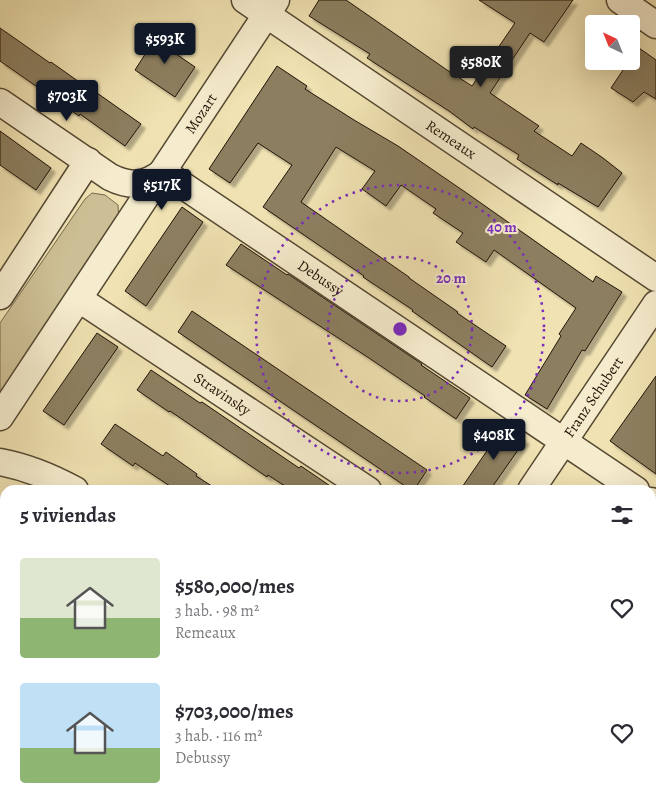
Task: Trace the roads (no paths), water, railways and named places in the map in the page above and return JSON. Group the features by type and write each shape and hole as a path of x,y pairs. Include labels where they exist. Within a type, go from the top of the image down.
{"street":[{"name":"Remeaux","path":"246,0 271,7 656,278"},
{"path":"620,0 656,25"},
{"name":"Mozart","path":"0,417 271,7"},
{"path":"0,102 110,177 119,187 125,199 127,208 126,227"},
{"path":"0,296 88,161"},
{"path":"110,177 135,184 155,178 163,172"},
{"name":"Debussy","path":"163,172 629,485"},
{"name":"Stravinsky","path":"79,299 360,485"},
{"name":"Franz Schubert","path":"534,485 656,304"},
{"path":"0,462 16,465 50,477 65,485"}]}
